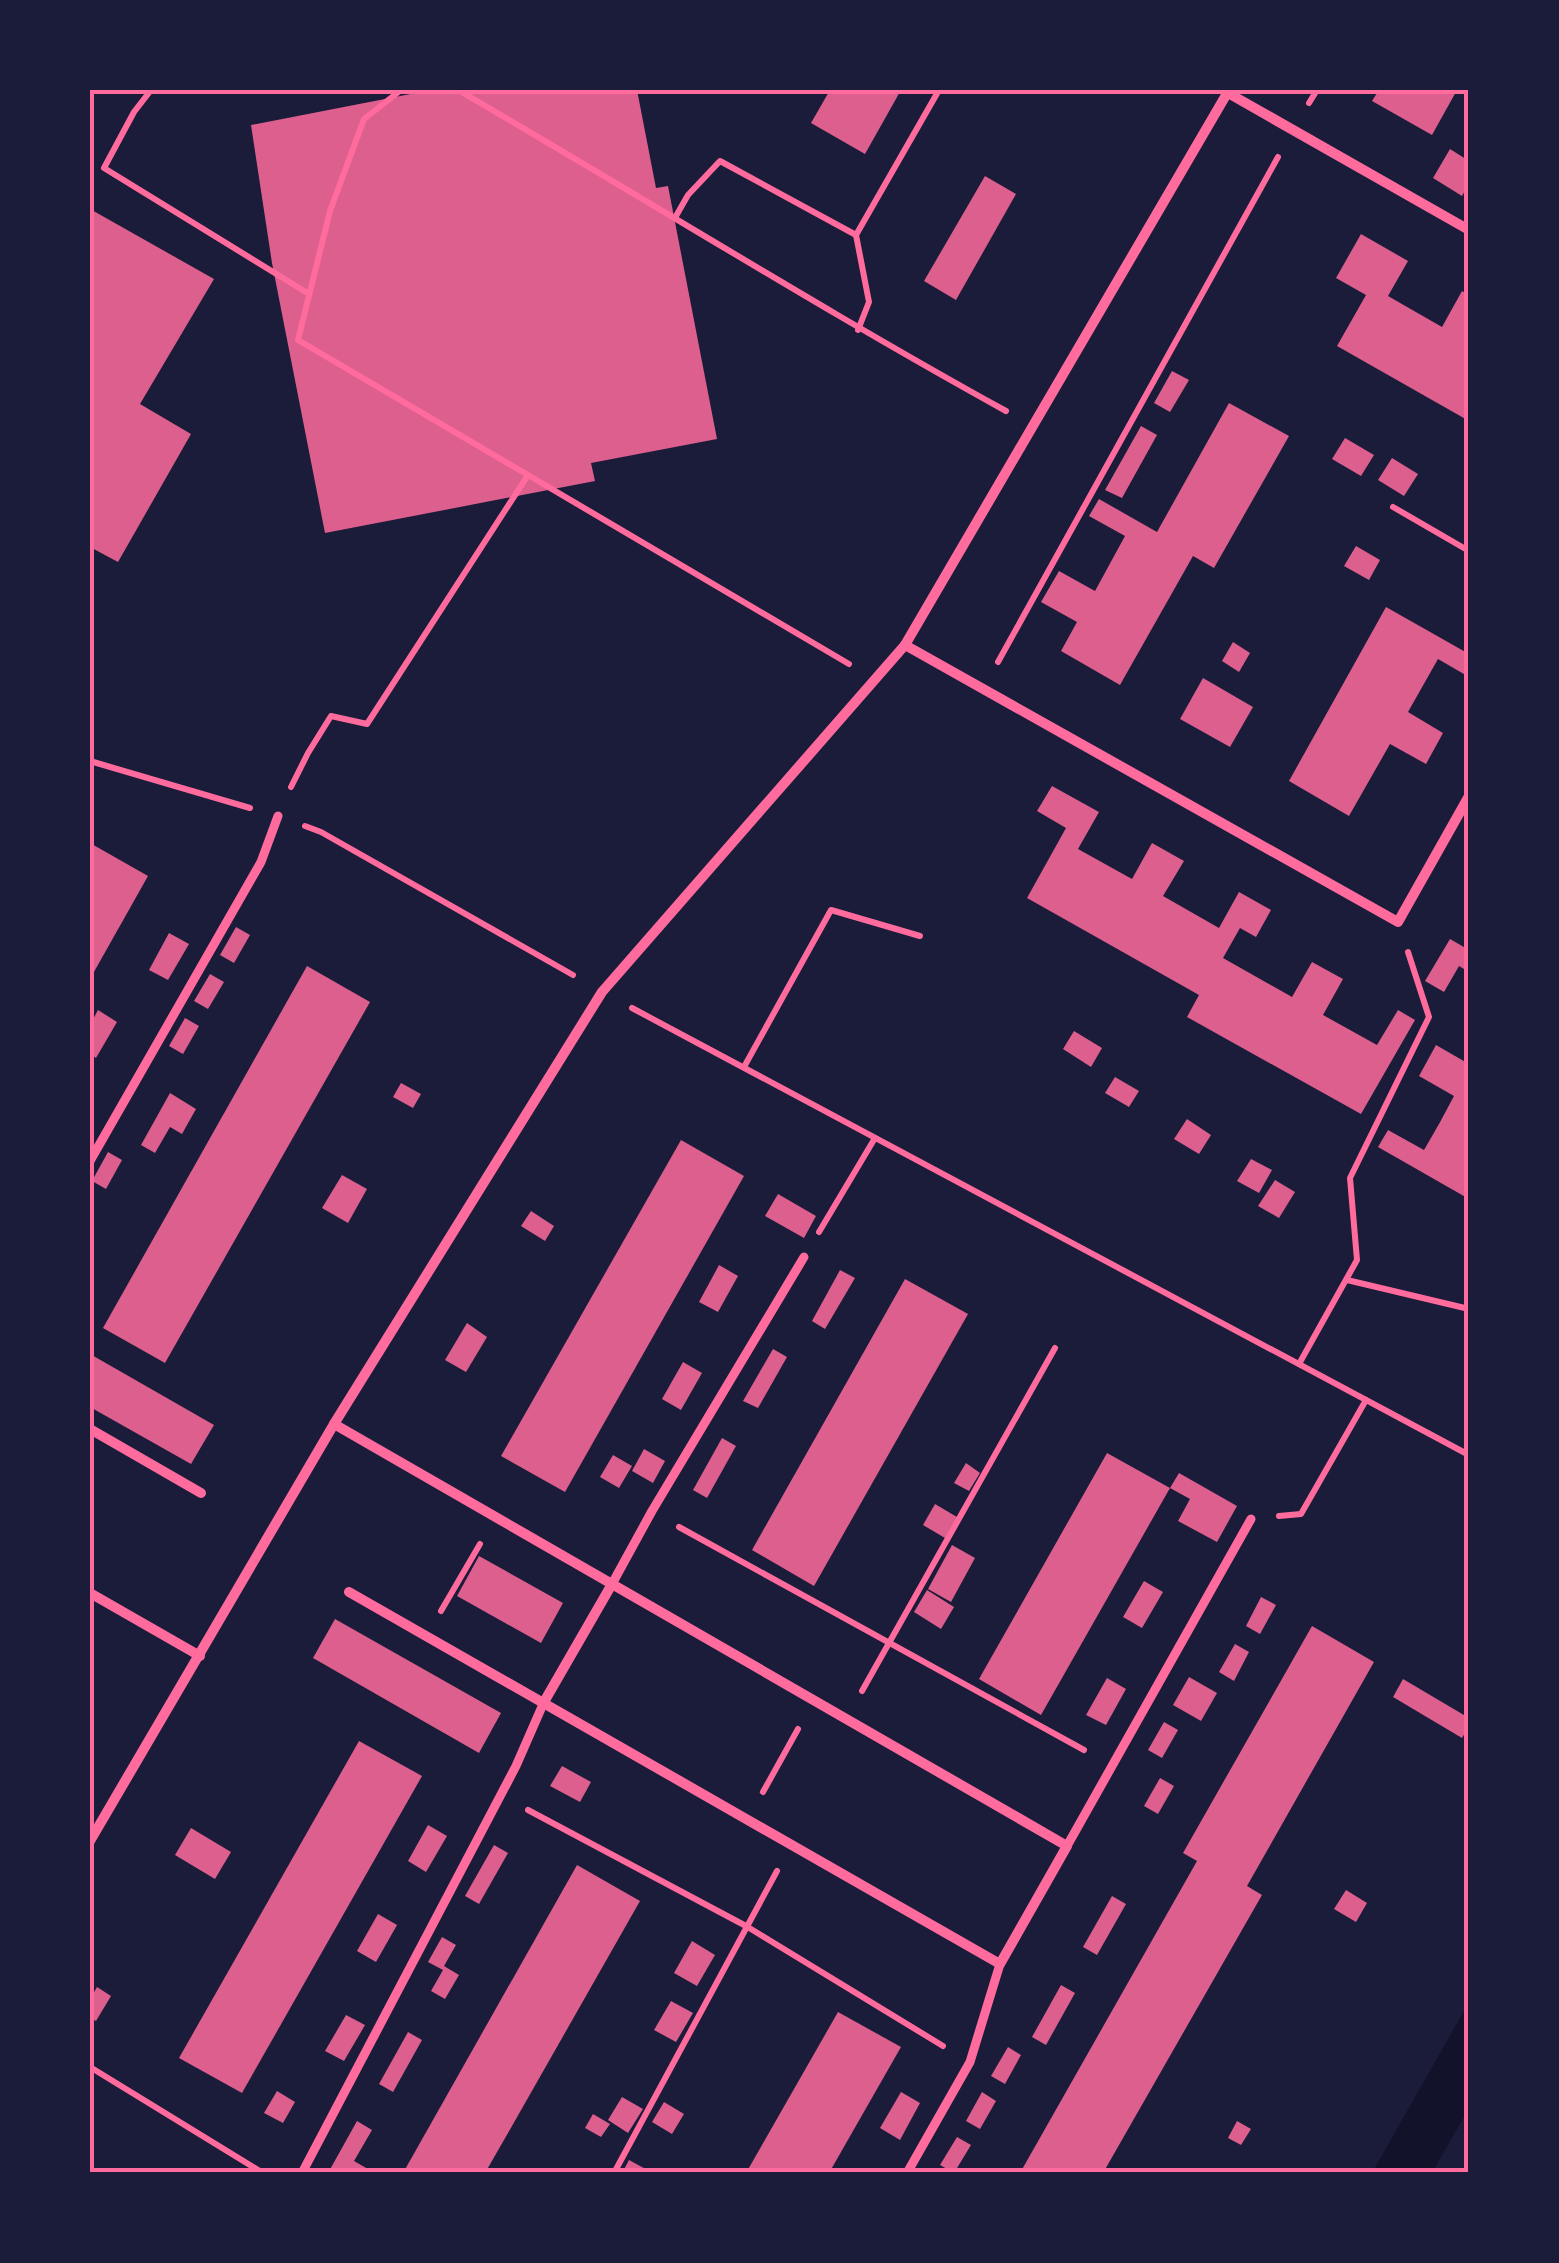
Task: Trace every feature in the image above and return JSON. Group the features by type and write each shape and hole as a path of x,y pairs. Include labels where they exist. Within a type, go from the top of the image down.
{"street":[{"path":"90,1841 334,1424 602,992 905,646 1229,91 1469,230"},
{"path":"905,646 1398,922 1469,796"},
{"path":"90,1161 261,862 278,816"},
{"path":"302,2173 500,1796 544,1702 804,1257"},
{"path":"334,1424 1066,1846"},
{"path":"90,1430 201,1493"},
{"path":"906,2173 970,2062 1000,1964 1251,1519"},
{"path":"349,1592 1000,1964"},
{"path":"90,1593 200,1656"}],"path":[{"path":"152,90 134,112 104,168 309,294"},
{"path":"401,90 364,119 330,211 298,340 876,680"},
{"path":"458,90 676,216 858,330 1033,427"},
{"path":"858,330 869,302 856,235 939,90"},
{"path":"982,689 1317,90"},
{"path":"676,216 688,195 720,161 856,235"},
{"path":"278,816 308,753 332,716 367,724 528,475"},
{"path":"1394,507 1469,551"},
{"path":"90,762 321,832 602,992 1469,1455"},
{"path":"744,1068 831,910 920,936"},
{"path":"1299,1364 1357,1260 1350,1178 1429,1017 1398,922"},
{"path":"804,1257 875,1138"},
{"path":"1347,1280 1469,1308"},
{"path":"846,1719 1055,1348"},
{"path":"1301,1514 1366,1400"},
{"path":"652,1512 1111,1766"},
{"path":"428,1635 496,1518"},
{"path":"748,1819 814,1700"},
{"path":"500,1796 746,1926 970,2062"},
{"path":"614,2173 760,1899"},
{"path":"90,2067 263,2173"}],"shaded area":[{"path":"1469,2002 1469,2108 1432,2173 1372,2173"}],"building":[{"path":"431,90 637,90 656,188 668,186 717,439 591,463 595,481 325,533 272,263 251,125"},
{"path":"830,90 901,90 865,154 811,123"},
{"path":"1379,90 1457,90 1432,135 1372,101"},
{"path":"1450,149 1469,161 1469,184 1462,196 1433,178"},
{"path":"985,176 1016,194 956,300 924,281"},
{"path":"90,209 214,279 140,404 191,434 118,562 90,547"},
{"path":"1361,234 1408,261 1388,296 1442,327 1462,291 1469,295 1469,421 1337,346 1366,295 1336,278"},
{"path":"1172,371 1189,380 1170,412 1154,403"},
{"path":"1229,403 1289,436 1214,568 1193,556 1120,685 1061,651 1077,622 1041,602 1059,571 1095,591 1125,536 1089,516 1099,499 1157,532"},
{"path":"1141,426 1157,435 1122,498 1105,490"},
{"path":"1345,438 1374,455 1361,476 1332,459"},
{"path":"1392,458 1418,474 1404,496 1378,480"},
{"path":"1356,546 1380,560 1369,580 1344,566"},
{"path":"1386,607 1469,654 1469,677 1438,659 1408,712 1443,733 1426,764 1390,744 1349,816 1289,781"},
{"path":"1233,642 1250,653 1239,672 1222,661"},
{"path":"1203,678 1253,707 1230,747 1180,719"},
{"path":"1052,786 1099,812 1078,849 1132,879 1152,843 1184,861 1163,896 1219,928 1239,892 1271,910 1256,937 1240,928 1223,958 1292,997 1312,962 1343,979 1323,1015 1377,1045 1398,1010 1415,1020 1361,1114 1187,1017 1199,995 1027,898 1066,828 1037,811"},
{"path":"90,843 148,876 90,979"},
{"path":"236,927 250,935 234,963 220,955"},
{"path":"169,933 189,944 168,980 149,970"},
{"path":"1450,939 1469,950 1469,972 1459,966 1444,992 1425,981"},
{"path":"307,966 370,1002 165,1363 103,1328"},
{"path":"210,974 224,982 208,1009 194,1001"},
{"path":"98,1010 117,1022 96,1058 90,1054 90,1025"},
{"path":"185,1018 199,1026 183,1054 169,1046"},
{"path":"1074,1031 1102,1048 1091,1067 1063,1049"},
{"path":"1436,1045 1469,1064 1469,1199 1378,1147 1388,1130 1424,1150 1439,1124 1454,1096 1419,1076"},
{"path":"1115,1077 1139,1091 1129,1107 1105,1093"},
{"path":"401,1083 421,1094 413,1108 393,1097"},
{"path":"170,1093 196,1109 182,1134 170,1127 155,1153 141,1145"},
{"path":"1187,1119 1211,1135 1199,1154 1174,1139"},
{"path":"681,1140 744,1176 565,1492 501,1456"},
{"path":"108,1152 122,1160 106,1189 92,1181"},
{"path":"1251,1159 1272,1170 1259,1193 1237,1181"},
{"path":"342,1175 367,1189 348,1223 322,1208"},
{"path":"1275,1180 1295,1192 1279,1218 1258,1206"},
{"path":"778,1194 816,1216 804,1238 765,1216"},
{"path":"531,1211 554,1226 545,1241 521,1226"},
{"path":"719,1265 738,1276 718,1312 699,1302"},
{"path":"840,1270 855,1278 825,1329 812,1321"},
{"path":"905,1279 968,1314 814,1586 752,1550"},
{"path":"467,1323 487,1337 466,1372 445,1360"},
{"path":"773,1349 787,1357 758,1408 743,1401"},
{"path":"90,1354 214,1425 191,1464 90,1407"},
{"path":"683,1362 702,1373 681,1410 662,1399"},
{"path":"722,1438 736,1446 707,1498 693,1490"},
{"path":"644,1449 665,1461 653,1483 632,1471"},
{"path":"1107,1453 1170,1488 1041,1715 979,1679"},
{"path":"613,1455 632,1466 619,1488 600,1477"},
{"path":"966,1463 980,1473 969,1491 954,1483"},
{"path":"1179,1473 1237,1506 1217,1542 1178,1521 1190,1499 1170,1488"},
{"path":"935,1504 957,1517 945,1538 923,1525"},
{"path":"952,1545 975,1558 951,1602 928,1589"},
{"path":"479,1556 563,1603 541,1643 457,1596"},
{"path":"1144,1581 1163,1592 1142,1628 1123,1617"},
{"path":"927,1590 954,1607 941,1629 914,1612"},
{"path":"1261,1597 1276,1605 1260,1634 1246,1626"},
{"path":"335,1619 501,1713 479,1753 313,1658"},
{"path":"1312,1626 1374,1662 1247,1886 1262,1895 1103,2173 1020,2173 1197,1861 1183,1853"},
{"path":"1235,1644 1249,1652 1234,1681 1219,1672"},
{"path":"1189,1677 1217,1693 1201,1721 1173,1705"},
{"path":"1107,1678 1126,1689 1106,1725 1086,1715"},
{"path":"1403,1679 1469,1718 1462,1738 1393,1697"},
{"path":"1164,1722 1178,1730 1162,1758 1148,1750"},
{"path":"359,1741 422,1776 242,2093 179,2058"},
{"path":"562,1766 591,1782 580,1802 550,1786"},
{"path":"1160,1778 1174,1786 1158,1814 1144,1806"},
{"path":"428,1825 447,1836 426,1872 408,1861"},
{"path":"191,1828 231,1852 215,1879 175,1855"},
{"path":"494,1845 508,1853 479,1904 465,1896"},
{"path":"577,1865 640,1901 485,2173 403,2173"},
{"path":"1346,1890 1367,1903 1356,1922 1334,1909"},
{"path":"1112,1896 1126,1904 1097,1955 1083,1947"},
{"path":"378,1914 397,1925 376,1962 357,1951"},
{"path":"442,1937 456,1945 444,1966 459,1975 445,1999 431,1991 443,1970 428,1962"},
{"path":"692,1941 715,1955 697,1986 674,1973"},
{"path":"1061,1985 1075,1993 1046,2045 1032,2037"},
{"path":"97,1987 111,1996 96,2021 90,2018 90,1999"},
{"path":"671,2001 693,2013 676,2042 654,2030"},
{"path":"838,2012 901,2047 829,2173 746,2173"},
{"path":"346,2015 365,2025 344,2061 325,2051"},
{"path":"408,2032 422,2040 393,2092 379,2084"},
{"path":"1008,2047 1021,2055 1005,2084 991,2076"},
{"path":"277,2091 295,2102 283,2123 264,2113"},
{"path":"901,2092 920,2103 900,2140 880,2128"},
{"path":"982,2092 996,2101 980,2129 966,2121"},
{"path":"622,2097 643,2109 628,2133 608,2120"},
{"path":"664,2102 684,2114 672,2134 652,2122"},
{"path":"593,2114 610,2124 601,2137 585,2128"},
{"path":"357,2121 372,2130 354,2161 375,2173 328,2173"},
{"path":"1237,2121 1251,2129 1241,2145 1228,2138"},
{"path":"957,2137 971,2145 954,2173 940,2165"},
{"path":"629,2160 653,2173 622,2173"}]}
